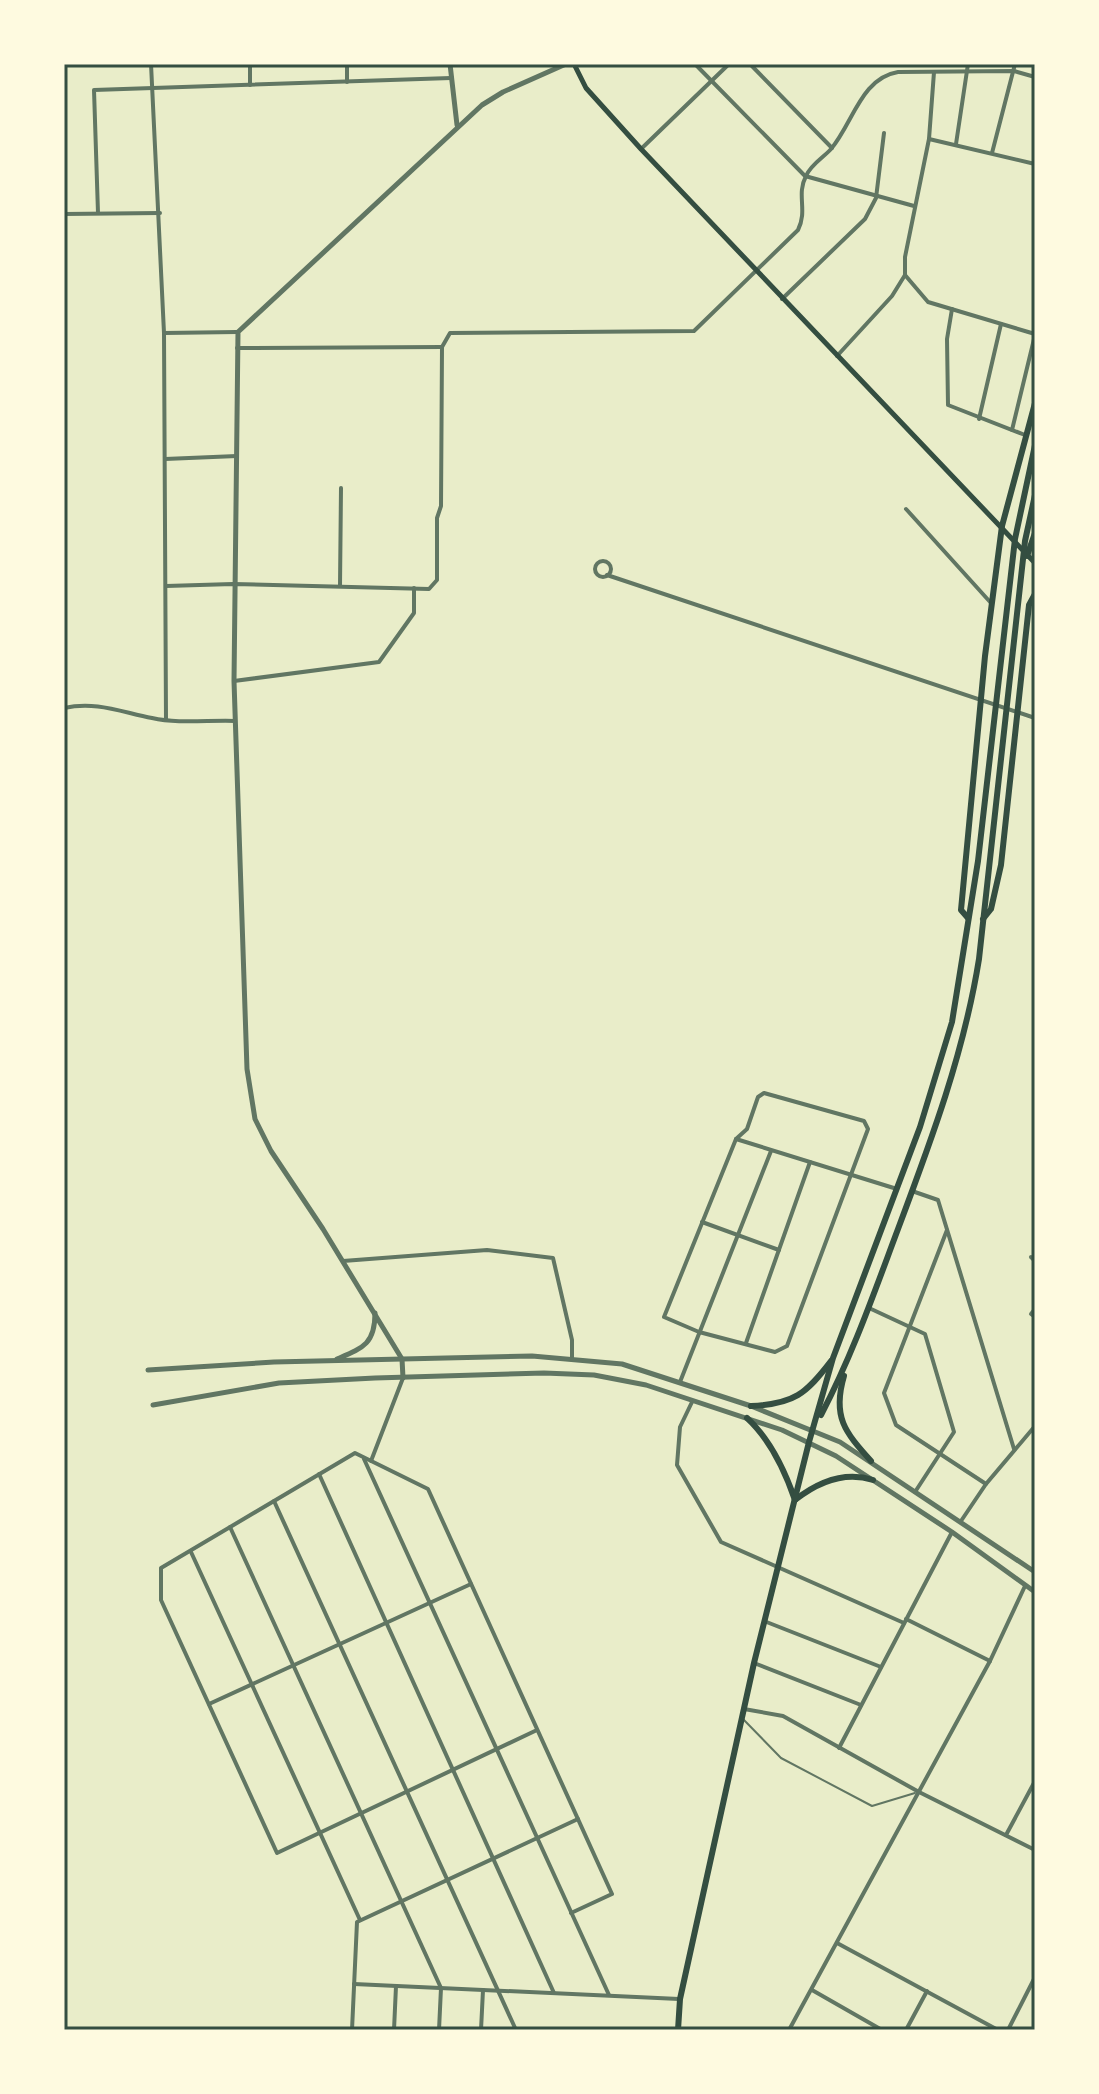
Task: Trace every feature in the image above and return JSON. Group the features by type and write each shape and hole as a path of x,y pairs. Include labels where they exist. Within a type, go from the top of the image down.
{"main road":[{"path":"574,64 586,88 641,149 1035,563"},
{"path":"968,918 961,910 991,603 1002,526 1035,403"},
{"path":"678,2030 680,1999 754,1663 809,1442 833,1358 932,1091 948,1036 978,861 1015,539 1035,445"},
{"path":"871,1461 849,1436 841,1419 838,1401 848,1363 946,1095 967,1024 979,959 1025,541 1035,495"},
{"path":"1027,556 1035,533"},
{"path":"983,919 991,909 1001,865 1029,605 1035,594"},
{"path":"751,1406 775,1405 812,1387 833,1358"},
{"path":"813,1429 848,1363"},
{"path":"747,1418 764,1438 788,1480 795,1500"},
{"path":"795,1500 807,1490 845,1475 873,1480"}],"street":[{"path":"151,64 164,333 166,720"},
{"path":"250,64 250,85"},
{"path":"347,64 347,82"},
{"path":"450,64 457,126"},
{"path":"164,333 238,332 482,105 503,92 566,64"},
{"path":"695,64 805,176 914,206"},
{"path":"641,149 729,64"},
{"path":"750,64 832,148"},
{"path":"922,64 922,73"},
{"path":"956,144 968,64"},
{"path":"992,153 1015,64"},
{"path":"166,586 233,584 429,589 437,580 437,518 441,506 442,347 450,333 694,331 798,230 804,218 801,194 805,176 832,148 873,83 883,74 1014,71 1035,77"},
{"path":"837,356 892,296 905,275 914,206 929,139 934,72"},
{"path":"98,213 94,90 451,78"},
{"path":"782,299 865,219 876,198 884,133"},
{"path":"929,139 1035,164"},
{"path":"64,214 160,213"},
{"path":"905,275 928,302 1035,334 1012,430"},
{"path":"952,309 947,339 948,405 1025,435"},
{"path":"979,419 1001,324"},
{"path":"238,332 234,681 247,1069 255,1119 277,1163 343,1261 402,1359 403,1378 371,1461"},
{"path":"237,348 442,347"},
{"path":"165,459 237,456"},
{"path":"340,586 341,488"},
{"path":"906,509 991,603"},
{"path":"607,575 1035,718"},
{"path":"234,681 379,662 414,613 414,588"},
{"path":"64,708 83,704 166,720 235,721"},
{"path":"764,1093 864,1121 868,1129 787,1346 775,1352 699,1332 664,1317 736,1139 747,1129 758,1097 764,1093"},
{"path":"736,1139 897,1189"},
{"path":"680,1382 771,1151"},
{"path":"746,1343 810,1162"},
{"path":"912,1191 938,1200 1014,1449"},
{"path":"702,1222 779,1250"},
{"path":"947,1230 884,1393 896,1425 986,1484"},
{"path":"343,1261 487,1250 553,1258 572,1340 572,1358"},
{"path":"869,1308 925,1334 954,1432 915,1492"},
{"path":"1035,1309 1031,1314 1035,1317"},
{"path":"333,1361 368,1343 375,1326 375,1312"},
{"path":"148,1370 532,1356 622,1364 813,1429 871,1461 1034,1570"},
{"path":"153,1405 279,1383 544,1373 594,1375 646,1385 809,1442 952,1532 1035,1592"},
{"path":"692,1402 680,1427 677,1465 721,1542 990,1661"},
{"path":"961,1521 986,1484 1035,1426"},
{"path":"537,1730 277,1853 161,1600 161,1568 355,1453 428,1489 612,1894 571,1913"},
{"path":"363,1457 609,1995"},
{"path":"319,1474 554,1993"},
{"path":"274,1501 516,2030"},
{"path":"230,1527 441,1988 439,2030"},
{"path":"839,1748 952,1532"},
{"path":"190,1551 360,1920"},
{"path":"209,1704 471,1584"},
{"path":"789,2030 990,1661 1025,1586"},
{"path":"764,1621 881,1667"},
{"path":"754,1663 861,1705"},
{"path":"744,1709 783,1716 919,1792 1035,1850"},
{"path":"1006,1835 1035,1781"},
{"path":"352,2030 357,1922 578,1819"},
{"path":"837,1943 998,2030"},
{"path":"1008,2030 1035,1977"},
{"path":"354,1984 680,1999"},
{"path":"394,2030 396,1986"},
{"path":"481,2030 483,1990"},
{"path":"812,1990 882,2030"},
{"path":"906,2030 927,1991"}],"lane":[{"path":"742,1718 781,1758 872,1806 919,1792"}]}
